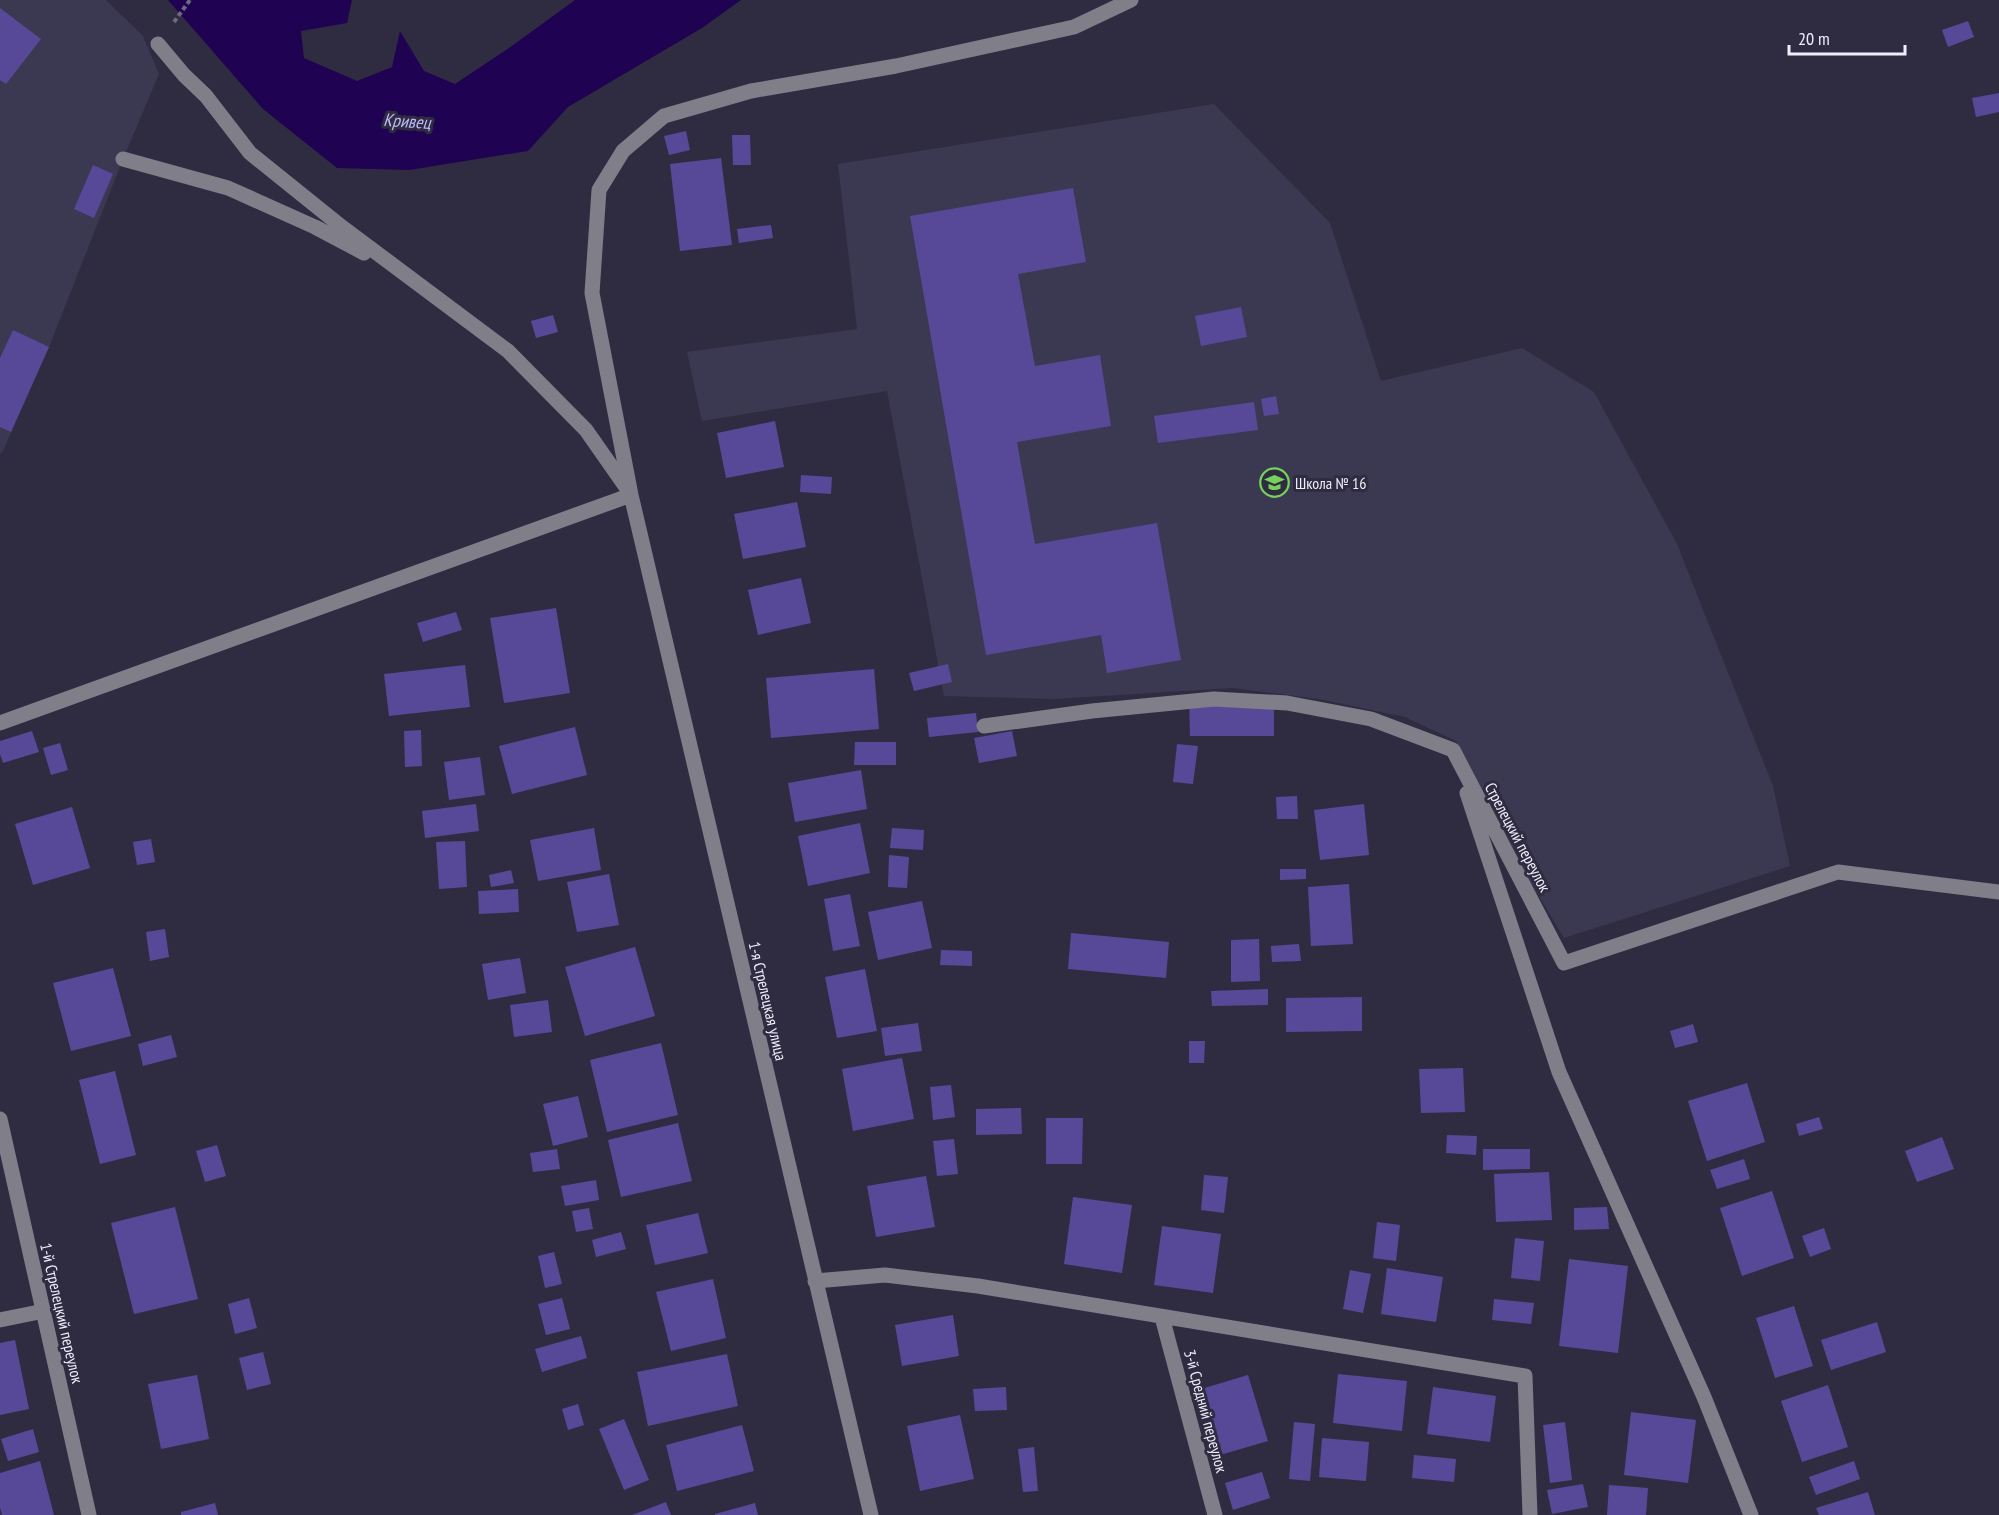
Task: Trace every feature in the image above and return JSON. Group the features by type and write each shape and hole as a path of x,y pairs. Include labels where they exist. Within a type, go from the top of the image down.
{"street":[{"name":"1-я Стрелецкая улица","path":"871,1515 631,495 592,293 599,190 623,151 664,116 751,91 896,66 1074,27 1131,0"},
{"path":"0,723 631,495 586,429 508,351 342,227 250,153 206,96 184,75 158,44"},
{"path":"123,159 228,188 315,226 417,282"},
{"path":"984,726 1092,711 1214,699 1277,702 1371,719 1453,750 1559,1072 1704,1396 1751,1515"},
{"name":"Стрелецкий переулок","path":"1453,750 1564,963 1838,872 1999,892"},
{"name":"1-й Стрелецкий переулок","path":"0,1119 89,1515"},
{"path":"815,1281 885,1275 978,1286 1525,1376 1530,1515"},
{"path":"0,1320 44,1311"},
{"name":"3-й Средний переулок","path":"1162,1317 1215,1515"}],"shaded area":[{"path":"0,0 106,0 143,36 159,74 49,347 2,453 0,453"},
{"name":"Школа № 16","path":"1214,104 1330,223 1381,381 1522,348 1594,392 1677,544 1773,786 1790,866 1564,938 1505,840 1456,741 1405,717 1319,699 1232,688 1054,699 944,696 887,391 702,421 687,352 857,329 838,164"}],"water":[{"name":"Кривец","path":"168,0 352,0 347,23 301,31 304,58 357,81 392,67 400,31 424,71 455,84 575,0 741,0 702,28 568,107 528,151 409,170 337,168 263,109"}],"building":[{"path":"0,8 41,39 6,84 0,80"},
{"path":"1968,21 1974,37 1948,47 1942,30"},
{"path":"1999,93 1999,112 1976,117 1972,98"},
{"path":"686,131 690,150 669,155 664,136"},
{"path":"732,135 750,135 751,165 733,165"},
{"path":"721,158 732,245 680,251 670,164"},
{"path":"93,165 113,174 94,218 74,209"},
{"path":"1073,188 1086,262 1018,274 1035,366 1100,355 1111,426 1017,442 1035,544 1157,523 1181,660 1107,673 1101,635 986,655 910,216"},
{"path":"771,225 773,238 739,243 737,229"},
{"path":"1241,307 1247,337 1201,346 1195,316"},
{"path":"553,315 558,332 536,338 531,321"},
{"path":"13,330 49,347 11,432 0,427 0,358"},
{"path":"1276,396 1279,414 1264,416 1261,399"},
{"path":"1254,402 1258,430 1158,443 1154,416"},
{"path":"775,421 784,467 726,478 717,433"},
{"path":"801,475 832,477 831,494 800,492"},
{"path":"797,502 806,547 743,559 734,514"},
{"path":"801,578 811,623 758,635 748,590"},
{"path":"556,608 570,693 504,703 490,618"},
{"path":"456,612 462,630 423,642 417,623"},
{"path":"948,664 952,682 914,691 909,673"},
{"path":"465,665 470,707 389,716 384,674"},
{"path":"874,669 879,729 771,738 766,678"},
{"path":"1189,695 1274,696 1274,736 1190,736"},
{"path":"976,713 978,732 929,737 927,718"},
{"path":"575,727 587,775 512,794 499,746"},
{"path":"421,730 422,766 405,767 404,731"},
{"path":"32,731 39,752 3,763 0,741"},
{"path":"1012,731 1017,756 979,763 974,738"},
{"path":"855,742 896,742 896,765 854,765"},
{"path":"60,743 68,770 51,775 43,748"},
{"path":"1177,744 1198,746 1193,784 1173,782"},
{"path":"480,757 485,795 449,800 444,762"},
{"path":"861,770 867,809 795,822 788,783"},
{"path":"1297,796 1298,819 1277,819 1276,797"},
{"path":"476,804 479,831 425,838 422,811"},
{"path":"1364,804 1369,855 1320,860 1314,810"},
{"path":"72,807 90,868 33,885 15,824"},
{"path":"860,823 870,873 808,886 798,836"},
{"path":"594,828 601,870 538,881 530,840"},
{"path":"892,828 924,830 923,850 890,848"},
{"path":"151,839 155,862 137,865 133,842"},
{"path":"465,841 467,887 439,889 436,842"},
{"path":"889,855 909,857 907,888 888,887"},
{"path":"1280,869 1306,869 1306,879 1280,880"},
{"path":"511,870 514,883 491,887 489,875"},
{"path":"609,874 619,925 577,932 567,882"},
{"path":"1349,884 1353,944 1311,946 1308,887"},
{"path":"518,889 519,912 479,914 478,891"},
{"path":"850,894 860,946 833,951 824,899"},
{"path":"922,901 932,948 878,960 868,912"},
{"path":"165,929 169,957 150,961 146,932"},
{"path":"1071,933 1169,942 1166,978 1068,969"},
{"path":"1259,939 1260,981 1231,982 1231,940"},
{"path":"1299,944 1301,961 1272,962 1271,946"},
{"path":"635,947 655,1016 585,1036 565,967"},
{"path":"941,950 972,951 972,966 940,965"},
{"path":"520,958 526,993 488,1000 482,964"},
{"path":"113,968 131,1036 71,1051 53,983"},
{"path":"865,969 877,1031 837,1038 825,977"},
{"path":"1268,989 1268,1005 1212,1006 1211,991"},
{"path":"1362,997 1362,1031 1286,1032 1286,998"},
{"path":"548,1000 552,1032 514,1037 510,1005"},
{"path":"918,1023 922,1051 885,1056 881,1028"},
{"path":"1693,1024 1698,1042 1675,1048 1670,1031"},
{"path":"171,1035 177,1057 143,1066 138,1044"},
{"path":"1189,1041 1205,1041 1204,1063 1189,1063"},
{"path":"661,1043 678,1115 607,1132 590,1060"},
{"path":"902,1058 914,1119 853,1131 842,1069"},
{"path":"1463,1068 1465,1112 1421,1113 1419,1069"},
{"path":"115,1071 136,1155 100,1164 79,1080"},
{"path":"1747,1083 1765,1142 1707,1161 1688,1101"},
{"path":"951,1085 955,1117 933,1120 930,1087"},
{"path":"578,1096 588,1137 553,1146 543,1104"},
{"path":"1021,1108 1022,1134 976,1135 976,1109"},
{"path":"1819,1117 1823,1129 1799,1136 1796,1124"},
{"path":"1046,1118 1083,1118 1082,1164 1046,1164"},
{"path":"678,1123 692,1181 621,1197 608,1140"},
{"path":"1447,1135 1477,1136 1476,1155 1446,1153"},
{"path":"1942,1137 1954,1169 1917,1182 1905,1151"},
{"path":"954,1139 958,1174 937,1176 933,1141"},
{"path":"217,1145 226,1176 205,1182 196,1151"},
{"path":"557,1149 560,1169 533,1172 530,1153"},
{"path":"1483,1149 1530,1149 1530,1169 1483,1170"},
{"path":"1744,1159 1750,1179 1717,1189 1710,1170"},
{"path":"1549,1172 1552,1220 1496,1222 1494,1174"},
{"path":"1204,1175 1228,1177 1224,1213 1201,1210"},
{"path":"926,1176 935,1227 876,1237 867,1186"},
{"path":"596,1180 599,1200 565,1206 561,1186"},
{"path":"1772,1191 1794,1258 1742,1276 1720,1208"},
{"path":"1073,1197 1132,1205 1122,1273 1064,1264"},
{"path":"175,1207 198,1299 134,1314 111,1223"},
{"path":"1607,1207 1609,1229 1574,1230 1574,1208"},
{"path":"589,1208 593,1229 576,1232 572,1211"},
{"path":"698,1213 708,1253 655,1265 646,1225"},
{"path":"1377,1222 1400,1225 1396,1261 1373,1258"},
{"path":"1162,1226 1221,1234 1213,1293 1154,1285"},
{"path":"1824,1228 1831,1249 1810,1257 1802,1236"},
{"path":"621,1232 626,1249 596,1257 592,1240"},
{"path":"1515,1238 1544,1241 1540,1281 1511,1278"},
{"path":"554,1252 562,1284 545,1288 538,1256"},
{"path":"1569,1259 1628,1266 1618,1353 1559,1346"},
{"path":"1387,1268 1443,1277 1436,1322 1381,1314"},
{"path":"1350,1270 1371,1274 1363,1313 1343,1309"},
{"path":"713,1279 726,1338 671,1351 656,1292"},
{"path":"249,1298 257,1328 235,1334 228,1304"},
{"path":"562,1298 570,1329 546,1335 538,1304"},
{"path":"1494,1299 1534,1303 1531,1324 1492,1320"},
{"path":"1794,1306 1813,1366 1775,1378 1756,1318"},
{"path":"953,1315 959,1356 902,1366 895,1325"},
{"path":"1877,1322 1886,1352 1831,1370 1821,1340"},
{"path":"581,1336 587,1358 542,1372 535,1349"},
{"path":"15,1340 29,1409 0,1415 0,1343"},
{"path":"263,1352 271,1384 247,1390 239,1358"},
{"path":"727,1354 738,1406 648,1426 637,1372"},
{"path":"1338,1374 1407,1381 1402,1431 1333,1423"},
{"path":"197,1375 209,1439 161,1449 148,1384"},
{"path":"1248,1375 1268,1441 1220,1455 1201,1389"},
{"path":"1828,1385 1848,1447 1802,1462 1781,1401"},
{"path":"1006,1387 1007,1410 975,1411 973,1389"},
{"path":"1433,1387 1496,1396 1490,1442 1427,1434"},
{"path":"578,1404 584,1425 568,1430 562,1409"},
{"path":"1631,1412 1696,1420 1688,1483 1624,1475"},
{"path":"960,1415 974,1479 920,1491 907,1426"},
{"path":"624,1419 649,1480 624,1490 599,1429"},
{"path":"1294,1422 1315,1424 1310,1481 1289,1479"},
{"path":"1565,1422 1572,1480 1550,1483 1543,1425"},
{"path":"742,1425 754,1471 677,1491 666,1445"},
{"path":"33,1429 39,1452 8,1461 1,1439"},
{"path":"1322,1438 1369,1442 1366,1481 1319,1477"},
{"path":"1034,1447 1038,1491 1023,1492 1018,1449"},
{"path":"1414,1455 1456,1459 1454,1482 1412,1478"},
{"path":"40,1461 54,1515 2,1515 0,1473"},
{"path":"1854,1461 1860,1479 1816,1495 1809,1477"},
{"path":"1262,1472 1270,1498 1233,1510 1225,1483"},
{"path":"1583,1484 1588,1507 1552,1514 1547,1490"},
{"path":"1609,1485 1648,1488 1646,1515 1607,1515"},
{"path":"1868,1492 1875,1515 1819,1515 1816,1508"},
{"path":"666,1502 671,1515 632,1515"},
{"path":"215,1503 218,1515 181,1515 181,1512"},
{"path":"755,1503 758,1515 715,1515 715,1514"}],"place":[{"name":"Школа № 16","path":"1274,483"}]}
